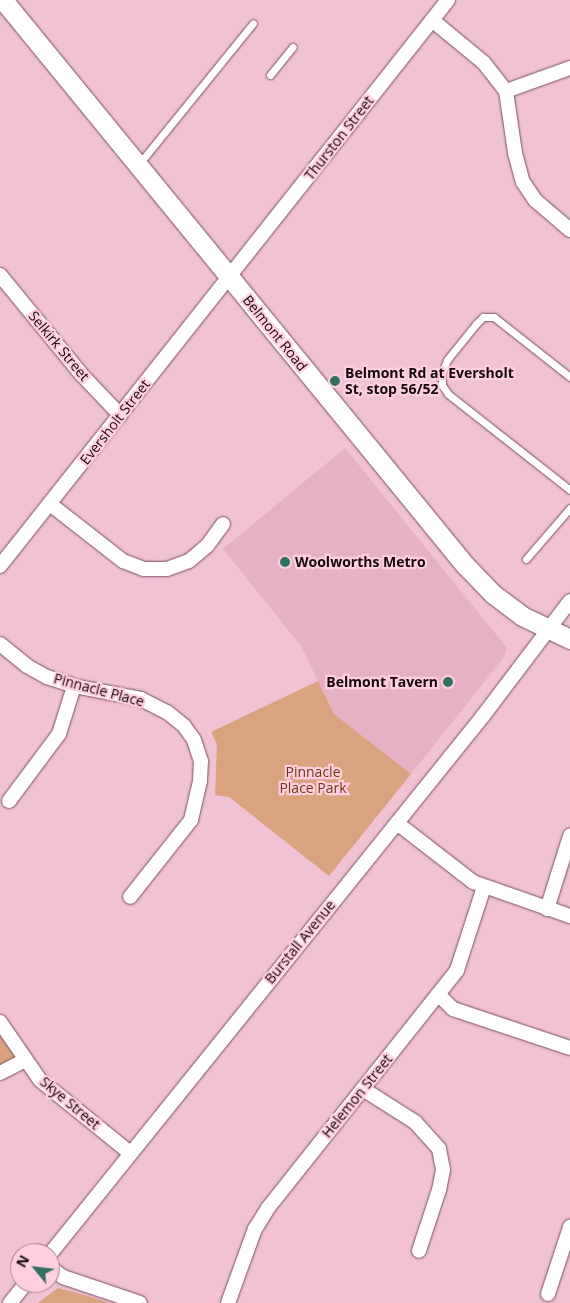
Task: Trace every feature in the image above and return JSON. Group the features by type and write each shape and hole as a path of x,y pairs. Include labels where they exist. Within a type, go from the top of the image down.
{"main road":[{"name":"Belmont Road","path":"4,0 465,566 493,594 522,616 570,639"}],"street":[{"name":"Thurston Street","path":"230,277 448,0"},
{"path":"432,20 484,63 506,91 515,153 523,182 535,200 570,230"},
{"path":"506,91 570,68"},
{"name":"Selkirk Street","path":"0,275 81,374 120,415"},
{"name":"Eversholt Street","path":"0,566 230,277"},
{"path":"50,504 123,561 144,569 168,569 189,561 207,546 223,524"},
{"name":"Burstall Avenue","path":"59,1243 130,1152 397,823 570,601"},
{"name":"Pinnacle Place","path":"0,644 27,666 74,686 141,699 167,712 189,733 200,761 198,801 191,820 130,897"},
{"path":"9,801 59,734 74,686"},
{"path":"397,823 449,865 484,887 570,916"},
{"path":"547,909 570,836"},
{"name":"Helemon Street","path":"228,1303 252,1236 263,1215 457,970 484,887"},
{"path":"438,994 453,1009 570,1048"},
{"name":"Skye Street","path":"0,1022 40,1080 57,1096 130,1152"},
{"path":"0,1074 26,1060"},
{"path":"364,1089 415,1122 439,1149 443,1170 439,1190 419,1251"},
{"path":"548,1294 570,1227"},
{"path":"60,1275 140,1303"},
{"path":"10,1303 18,1293"}],"lane":[{"path":"138,165 253,23"},
{"path":"270,75 293,48"},
{"path":"570,376 494,317 483,317 476,324 447,360 442,373 442,385 448,394 570,490"},
{"path":"526,559 548,531 568,519 570,508"}],"shaded area":[{"path":"345,448 507,648 504,657 411,774 334,714 301,646 223,549"}],"green space":[{"name":"Pinnacle Place Park","path":"318,681 334,714 411,774 329,876 229,797 215,795 217,744 211,732"},
{"path":"0,1035 15,1057 0,1067"},
{"path":"60,1289 109,1303 38,1303 51,1293 60,1293"}],"place":[{"name":"Belmont Rd at Eversholt St, stop 56/52","path":"335,381"},
{"name":"Woolworths Metro","path":"285,562"},
{"name":"Belmont Tavern","path":"448,682"}]}
